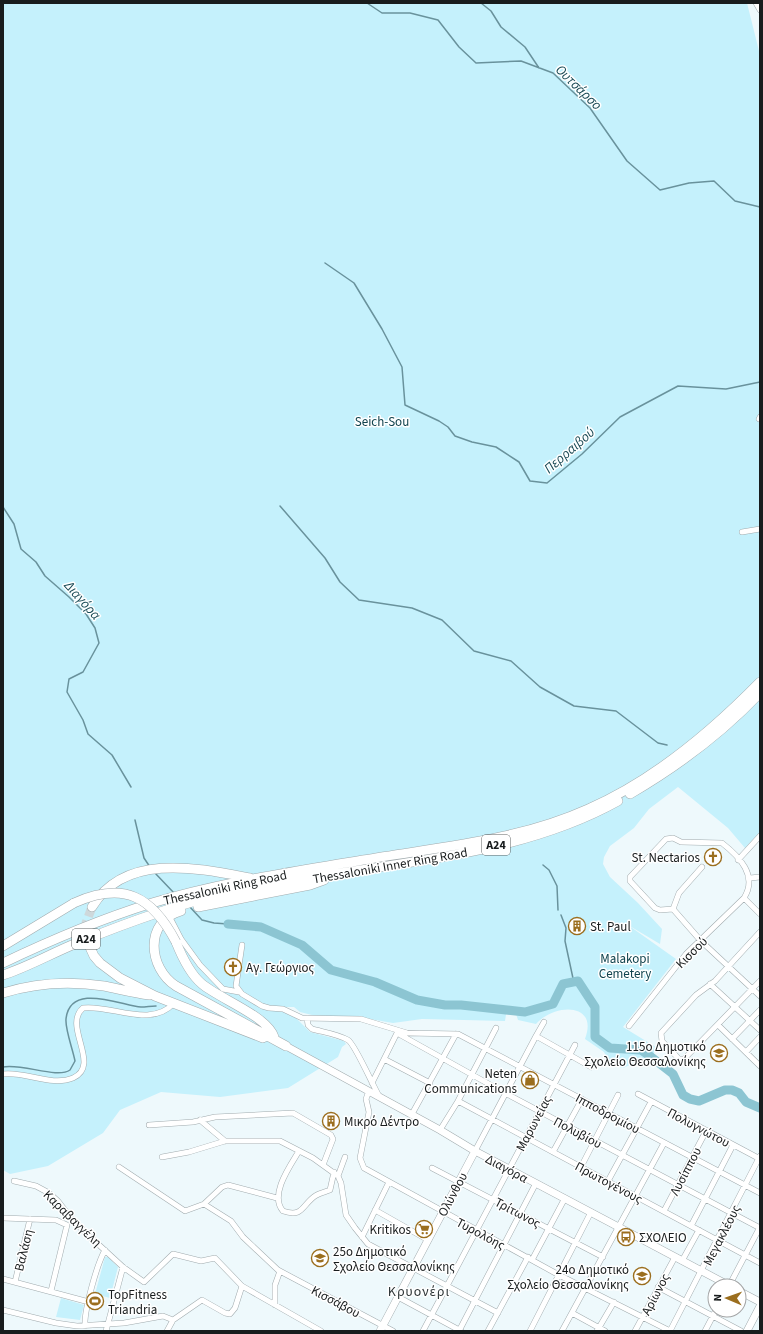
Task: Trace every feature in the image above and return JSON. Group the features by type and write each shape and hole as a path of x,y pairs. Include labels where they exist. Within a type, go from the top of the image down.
{"highway":[{"name":"Thessaloniki Inner Ring Road","path":"256,879 496,838 574,815 615,796 656,770 720,719 760,682"},
{"name":"Thessaloniki Inner Ring Road","path":"195,904 249,888 465,852 544,833 584,818 623,798 676,766 724,727 760,693"},
{"path":"92,907 102,894 112,885 126,877 145,870 166,868 208,870 256,879"},
{"name":"Thessaloniki Ring Road","path":"3,964 75,932 167,899 256,879"},
{"path":"3,946 74,903 93,896 109,893 124,894 136,897 148,904 158,913 176,942 188,966 199,981 217,995 252,1014 272,1032 274,1038"},
{"name":"Thessaloniki Ring Road","path":"5,975 77,943 195,904"},
{"path":"173,912 160,927 154,944 155,958 164,975 176,986 274,1038 286,1046"},
{"path":"88,943 94,956 107,970 155,996 273,1043 286,1046"},
{"path":"3,993 36,986 74,984 102,986 155,996"}],"main road":[{"name":"Διαγόρα","path":"286,1046 412,1114 509,1169 715,1278"},
{"name":"Ολύνθου","path":"381,1328 474,1150"},
{"path":"747,1295 760,1302"},
{"path":"747,1331 760,1306"}],"street":[{"path":"756,3 760,10"},
{"path":"742,532 760,529"},
{"path":"738,860 760,836"},
{"path":"673,909 660,910 656,908 630,881 630,877 666,839 673,838 681,842 720,842 738,860 750,878 760,877"},
{"path":"673,909 679,893 702,867"},
{"name":"Κισσού","path":"629,1026 681,960 744,898 749,888 750,878"},
{"path":"744,898 760,914"},
{"path":"673,909 701,941 760,996"},
{"path":"173,912 181,939 206,971 223,989 240,992"},
{"path":"760,932 710,984 696,995 661,1033 660,1039 662,1043 679,1059 684,1059 760,981"},
{"path":"242,945 235,981 236,988 264,1007 283,1009 299,1017 307,1018 365,1019 398,1031 414,1034 456,1034 412,1114"},
{"path":"710,984 760,1030"},
{"path":"3,1074 11,1073 41,1080 68,1080 76,1077 82,1071 84,1061 76,1024 77,1013 83,1008 104,1009 118,1013 146,1015 166,1010 174,1003"},
{"path":"732,1039 760,1010"},
{"path":"307,1018 308,1025 312,1029 345,1038 350,1042 357,1051 379,1096"},
{"path":"544,1022 536,1036 591,1067"},
{"path":"718,1025 760,1065"},
{"path":"440,1130 458,1101 487,1048 496,1028"},
{"path":"372,1083 398,1031"},
{"name":"Πολυβίου","path":"398,1031 505,1093 760,1228"},
{"name":"Ιπποδρομίου","path":"456,1034 487,1048 554,1085 760,1193"},
{"name":"Ολύνθου","path":"474,1150 536,1036"},
{"path":"746,1052 760,1037"},
{"name":"Μαρωνείας","path":"423,1331 575,1044"},
{"path":"384,1059 430,1083"},
{"name":"Τυρολόης","path":"369,1091 366,1099 369,1112 360,1160 364,1168 559,1275 586,1287 670,1331"},
{"name":"Πολυγνώτου","path":"638,1094 760,1158"},
{"path":"581,1167 618,1096"},
{"path":"554,1152 582,1099"},
{"name":"Πρωτογένους","path":"458,1101 760,1263"},
{"path":"608,1181 651,1102"},
{"path":"149,1125 193,1122 215,1117 276,1113 297,1114 331,1135 333,1139 323,1165"},
{"path":"200,1120 225,1141"},
{"name":"Λυσίππου","path":"664,1211 706,1131"},
{"path":"162,1157 189,1152 225,1141 277,1140 299,1151 336,1174 341,1181 346,1215 362,1237 374,1248 498,1313"},
{"path":"562,1331 664,1143"},
{"path":"690,1226 733,1145"},
{"path":"299,1151 282,1183 277,1198 278,1206 283,1211 296,1213 304,1209 316,1195 330,1189 344,1157"},
{"name":"Μεγακλέους","path":"670,1331 760,1158"},
{"path":"119,1168 182,1210 188,1211 204,1204 222,1187 230,1185 277,1198"},
{"name":"Τρίτωνος","path":"432,1168 603,1257"},
{"name":"Καραβαγγέλη","path":"14,1181 36,1186 50,1193 74,1222 123,1267 144,1282 173,1254 201,1261 215,1258 242,1286"},
{"path":"362,1237 389,1182"},
{"path":"398,1297 460,1331 474,1301 536,1183"},
{"path":"488,1331 564,1198"},
{"name":"Κισσάβου","path":"204,1204 231,1221 243,1237 280,1271 381,1328 393,1331"},
{"path":"376,1210 428,1240"},
{"path":"531,1331 591,1212"},
{"path":"3,1218 56,1220 67,1225 51,1291"},
{"name":"Βαλάση","path":"15,1282 30,1219"},
{"path":"733,1278 760,1228"},
{"path":"682,1261 699,1230"},
{"path":"85,1326 85,1317 100,1261 105,1250"},
{"name":"Αρίωνος","path":"635,1331 674,1257"},
{"path":"106,1331 123,1267"},
{"path":"275,1305 276,1281 280,1271"},
{"path":"3,1279 89,1302"},
{"path":"167,1331 173,1320 203,1300 230,1314 235,1308 242,1286 321,1331"},
{"path":"658,1288 707,1313"},
{"path":"598,1330 614,1302"},
{"path":"3,1310 61,1324 85,1326 163,1316 173,1320"},
{"path":"572,1313 598,1330 605,1331"},
{"path":"705,1331 712,1318"},
{"path":"717,1318 741,1331"}],"green space":[{"name":"Seich-Sou","path":"3,3 747,3 760,55 760,832 745,848 728,828 678,787 649,809 634,828 610,846 604,857 603,864 610,877 638,903 662,929 660,944 628,925 676,959 623,1027 659,1049 650,1056 623,1068 610,1064 604,1052 585,1039 588,1027 586,1018 580,1012 572,1010 553,1012 536,1024 518,1020 516,1014 507,1008 505,1021 422,1019 393,1023 358,1017 320,1017 300,1012 294,1007 285,1007 310,1032 344,1041 346,1044 342,1047 338,1057 288,1088 220,1097 161,1092 120,1110 103,1133 48,1166 10,1174 3,1170"},
{"path":"105,1257 108,1257 118,1267 110,1298 95,1294"},
{"path":"61,1298 84,1305 80,1320 56,1317"}],"waterway":[{"name":"Ουτσάρσο","path":"367,3 382,13 410,13 438,20 459,47 476,63 521,61 553,73 590,108 627,161 660,190 689,183 714,181 735,201 760,207"},
{"path":"481,3 491,11 501,27 525,47 539,68"},
{"name":"Περραιβού","path":"325,263 354,283 382,329 402,367 405,405 439,421 448,427 455,436 472,442 496,447 519,462 530,481 547,483 582,454 620,417 678,386 726,389 760,382"},
{"path":"280,506 325,558 340,582 359,600 412,608 442,620 474,651 511,661 540,687 574,706 616,711 658,743 667,745"},
{"name":"Διαγόρα","path":"3,507 14,524 21,549 36,562 45,576 86,614 95,628 99,643 83,672 69,679 67,692 83,720 88,734 112,755 131,787"},
{"path":"135,820 144,858 150,867"},
{"path":"543,865 549,870 557,886 558,910"},
{"path":"155,873 174,893"},
{"path":"189,906 202,920 228,924"},
{"path":"561,915 566,928 565,941 574,983"},
{"path":"228,924 261,927 302,945 331,970 375,982 417,1000 445,1005 461,1005 525,1012 553,1004 563,984 578,981 595,1007 595,1037 610,1048 641,1050 673,1074 683,1095 690,1099 699,1101 725,1090 732,1090 739,1093 746,1102 760,1108"},
{"path":"3,1067 11,1066 57,1073 70,1070 75,1061 66,1019 70,1008 76,1001 86,998 97,998 141,1007 156,1006"}],"tunnel":[{"path":"88,943 86,923 92,907"}],"place":[{"name":"St. Nectarios","path":"713,857"},
{"name":"St. Paul","path":"577,926"},
{"name":"Αγ. Γεώργιος","path":"233,967"},
{"name":"115o Δημοτικό Σχολείο Θεσσαλονίκης","path":"719,1053"},
{"name":"Neten Communications","path":"530,1080"},
{"name":"Μικρό Δέντρο","path":"331,1121"},
{"name":"Kritikos","path":"424,1229"},
{"name":"ΣΧΟΛΕΙΟ","path":"626,1237"},
{"name":"25ο Δημοτικό Σχολείο Θεσσαλονίκης","path":"320,1258"},
{"name":"24ο Δημοτικό Σχολείο Θεσσαλονίκης","path":"642,1276"},
{"name":"TopFitness Triandria","path":"95,1301"}],"district":[{"name":"Κρυονέρι","path":"419,1291"}],"park label":[{"name":"Malakopi Cemetery","path":"625,966"}]}
